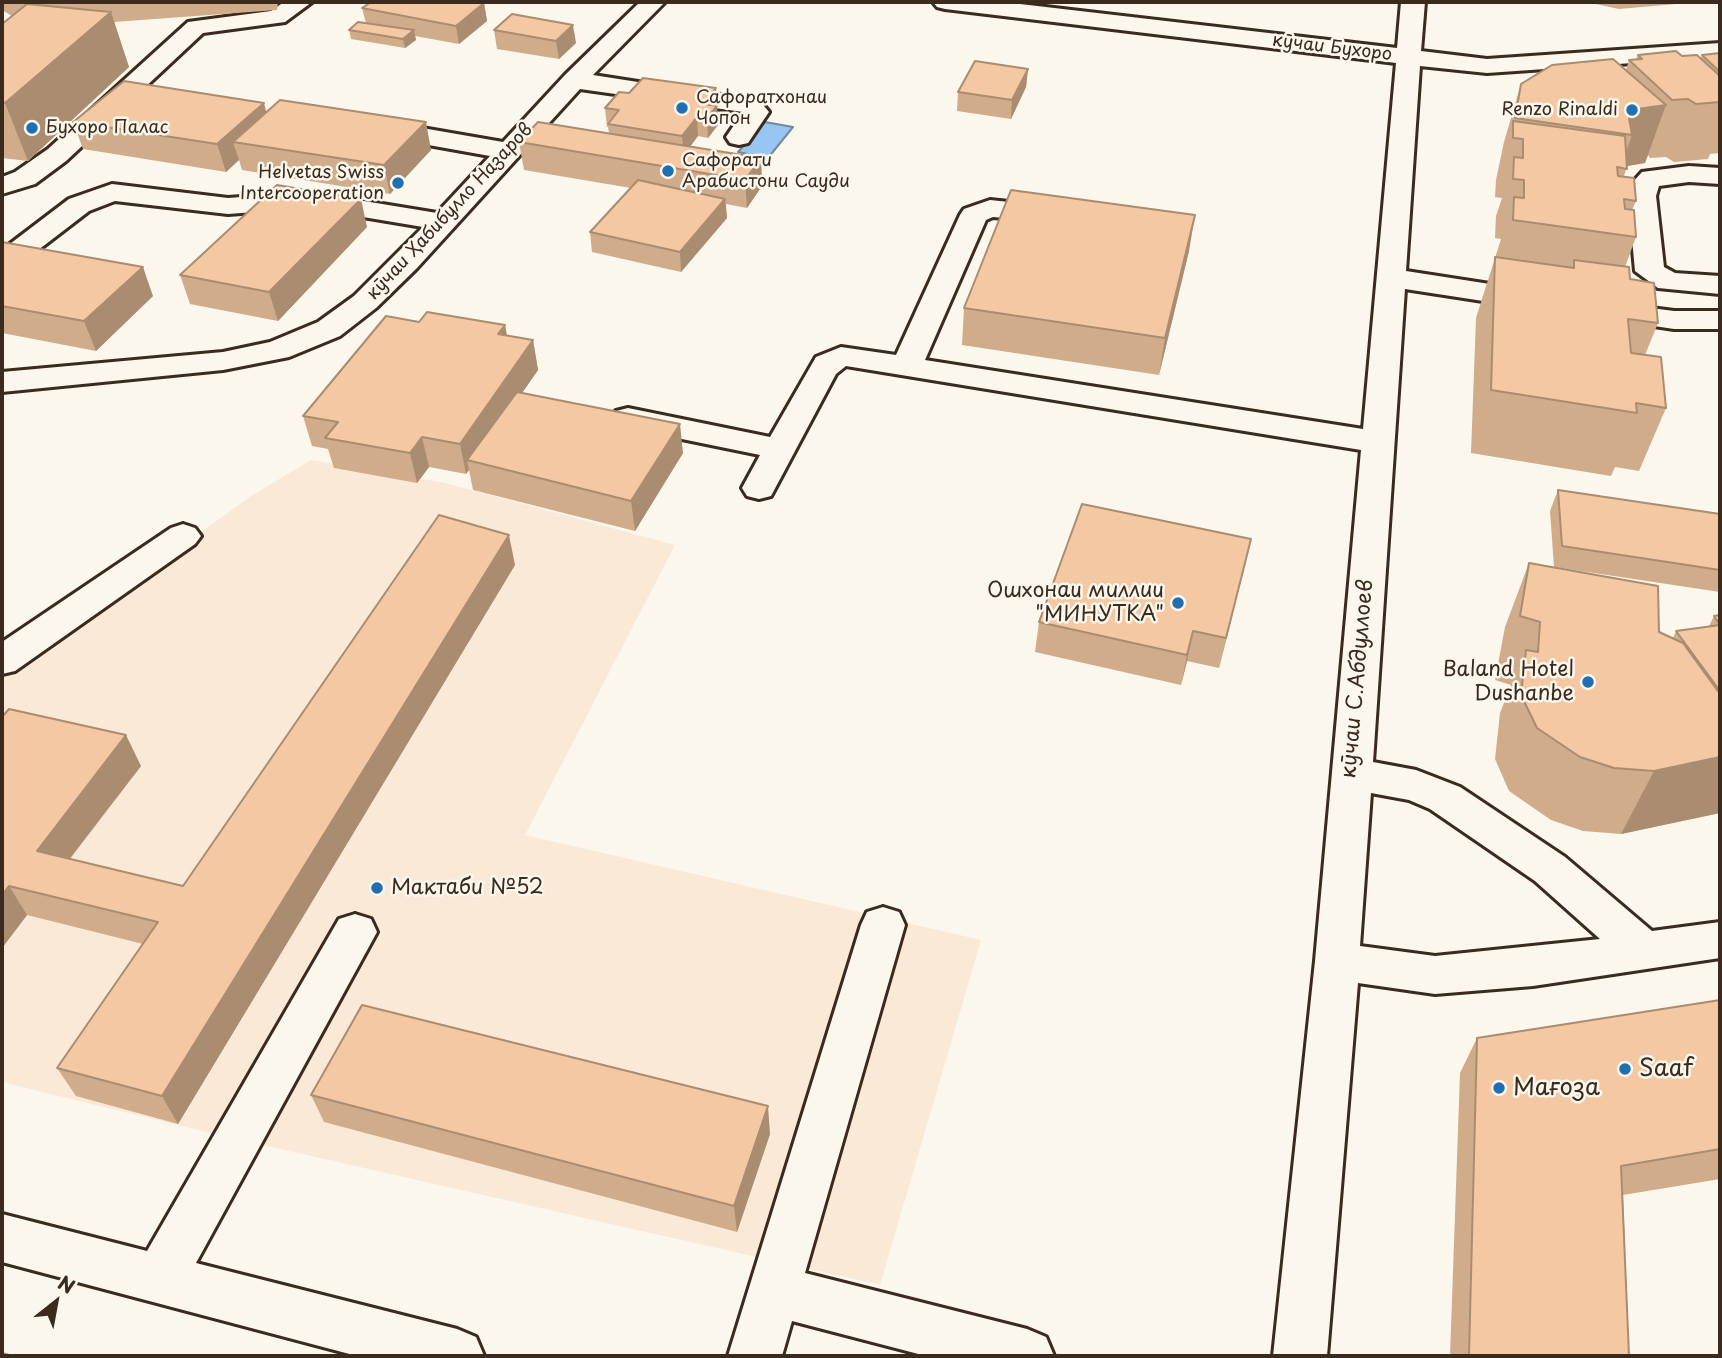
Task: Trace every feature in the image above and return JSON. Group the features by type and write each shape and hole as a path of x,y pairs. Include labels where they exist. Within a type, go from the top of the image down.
{"street":[{"path":"2,186 25,178 57,155 196,27 277,17 300,2"},
{"name":"кӯчаи Ҳабибулло Назаров","path":"2,382 191,365 251,356 297,343 329,329 386,283 574,80 653,2"},
{"name":"кӯчаи Бухоро","path":"945,2 1409,58 1505,65 1720,50"},
{"name":"кӯчаи С.Абдуллоев","path":"1300,1356 1337,961 1413,2"},
{"path":"574,80 751,106 756,112 739,136"},
{"path":"346,123 509,151"},
{"path":"1720,176 1689,174 1652,178 1646,183 1642,196 1650,271 1668,282 1720,285"},
{"path":"10,258 79,205 112,192 228,206 309,200 443,222"},
{"path":"907,366 974,215 979,211 1004,209 1087,220"},
{"path":"1392,278 1674,320 1720,320"},
{"path":"759,488 821,372 834,359 849,356 1378,442"},
{"path":"602,413 780,449"},
{"path":"2,661 183,536"},
{"path":"1350,773 1416,786 1445,798 1550,869 1644,951"},
{"path":"755,1356 883,925"},
{"path":"159,1279 355,932"},
{"path":"1337,961 1435,975 1534,967 1720,940"},
{"path":"2,1238 457,1356"},
{"path":"774,1291 1027,1356"}],"shaded area":[{"name":"Мактаби №52","path":"311,460 445,483 675,545 525,835 981,940 880,1285 210,1133 2,1082 2,677 251,496"}],"water":[{"path":"765,122 793,127 768,158 738,152"}],"building":[{"path":"371,2 484,3 456,26 362,8"},
{"path":"27,4 111,12 5,103 2,102 2,24"},
{"path":"512,14 573,25 556,41 494,30"},
{"path":"358,22 414,30 403,39 349,30"},
{"path":"1676,51 1682,56 1697,55 1720,76 1720,102 1696,104 1688,99 1672,100 1629,60 1642,59 1638,55"},
{"path":"1720,53 1720,72 1702,55"},
{"path":"1613,59 1666,105 1637,109 1629,118 1632,135 1515,118 1521,84 1552,65"},
{"path":"975,61 1028,69 1012,100 958,92"},
{"path":"643,78 716,88 704,104 717,106 707,118 697,117 682,136 608,124 619,110 605,108 619,92 629,93"},
{"path":"124,81 264,103 217,144 73,122"},
{"path":"280,100 426,122 384,165 233,142"},
{"path":"1513,121 1625,136 1627,169 1617,167 1618,176 1634,178 1636,201 1624,199 1625,209 1634,210 1636,237 1513,220 1514,197 1524,198 1524,180 1513,179 1514,157 1523,158 1523,139 1513,138"},
{"path":"538,122 761,158 745,180 519,142"},
{"path":"638,180 725,199 680,252 590,232"},
{"path":"277,185 361,199 269,292 180,275"},
{"path":"1011,190 1195,215 1165,338 964,308"},
{"path":"2,242 143,267 84,321 2,306"},
{"path":"1495,257 1574,268 1574,260 1629,267 1630,279 1654,283 1658,323 1628,319 1631,353 1661,357 1666,408 1636,403 1637,413 1491,390"},
{"path":"427,312 505,325 498,334 533,340 460,444 422,437 410,453 325,438 338,422 303,416 386,316 419,322"},
{"path":"517,392 680,424 631,501 467,460"},
{"path":"1558,490 1720,514 1720,570 1562,546"},
{"path":"1082,504 1251,539 1226,638 1193,631 1187,655 1039,622"},
{"path":"439,515 509,535 162,1096 57,1068 158,922 9,886 2,895 2,717 9,709 126,735 37,851 183,886"},
{"path":"1529,563 1658,586 1659,632 1683,643 1720,694 1720,757 1654,771 1614,768 1580,757 1537,728 1521,695 1526,650 1538,652 1540,622 1520,616"},
{"path":"1720,625 1720,691 1676,631"},
{"path":"1720,1000 1720,1149 1621,1166 1629,1356 1469,1356 1477,1038"},
{"path":"362,1005 768,1106 734,1206 311,1095"}],"place":[{"name":"Сафоратхонаи Чопон","path":"682,108"},
{"name":"Renzo Rinaldi","path":"1632,110"},
{"name":"Бухоро Палас","path":"32,128"},
{"name":"Сафорати Арабистони Сауди","path":"668,171"},
{"name":"Helvetas Swiss Intercooperation","path":"398,183"},
{"name":"Ошхонаи миллии \"МИНУТКА\"","path":"1178,603"},
{"name":"Baland Hotel Dushanbe","path":"1588,682"},
{"name":"Мактаби №52","path":"377,888"},
{"name":"Saaf","path":"1625,1069"},
{"name":"Мағоза","path":"1499,1088"}]}
